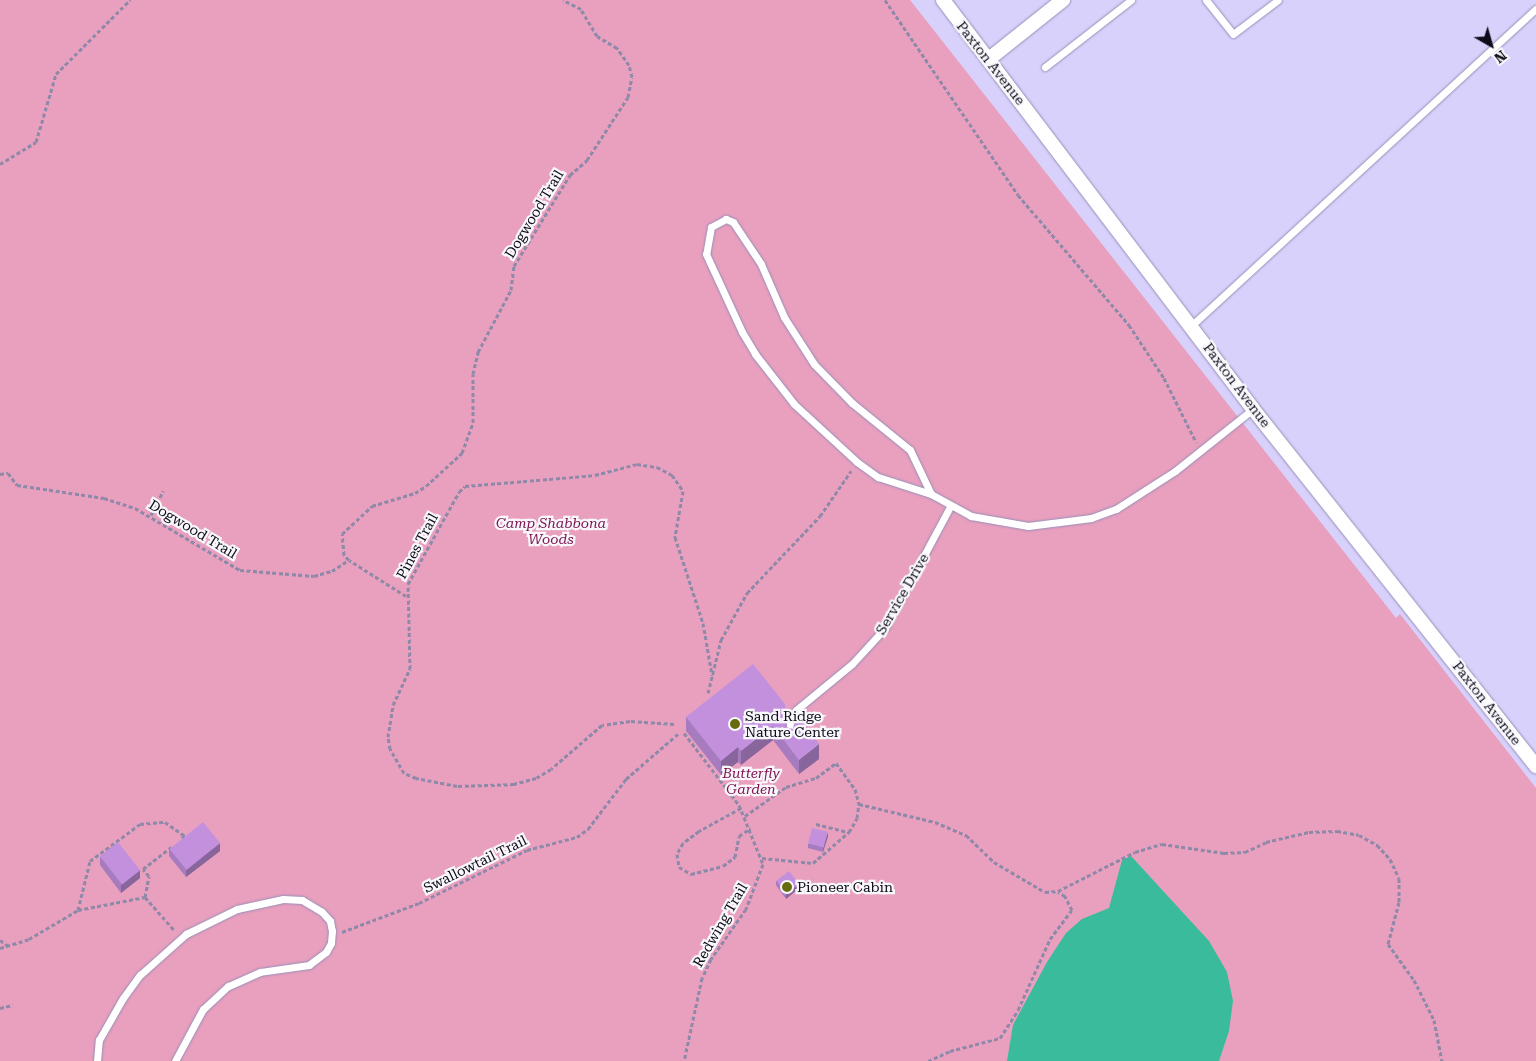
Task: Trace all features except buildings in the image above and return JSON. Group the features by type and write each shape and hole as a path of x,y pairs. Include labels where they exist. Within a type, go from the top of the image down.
{"street":[{"name":"Paxton Avenue","path":"943,0 1254,409 1536,766"},
{"path":"989,59 1063,0"}],"lane":[{"path":"1045,67 1130,0"},
{"path":"1206,0 1233,34 1278,0"},
{"path":"1192,325 1536,9"},
{"path":"931,494 910,450 852,404 814,364 784,317 761,264 741,232 733,222 726,219 719,221 708,235 706,254 747,340 794,404 857,462 896,485 931,494 950,507 971,516 1028,526 1091,518 1141,496 1254,409"},
{"name":"Service Drive","path":"790,739 790,719 796,710 852,664 885,628 950,507"},
{"path":"97,1061 99,1040 123,998 140,974 180,938 210,920 237,909 292,898 312,904 322,912 330,921 331,935 326,952 309,965 260,972 228,986 214,998 192,1025 175,1061"}],"path":[{"path":"0,164 36,142 42,132 49,94 56,74 67,60 130,0"},
{"name":"Dogwood Trail","path":"0,474 8,473 17,485 104,498 151,516 240,570 259,574 314,576 332,571 349,560 342,545 342,534 349,525 372,506 415,493 462,453 473,422 473,374 478,352 511,290 514,266 570,175 588,160 591,150 613,126 628,97 632,77 617,48 597,36 581,9 563,0"},
{"path":"884,0 1018,195 1129,325 1164,378 1201,450"},
{"path":"708,693 721,640 746,593 820,516 857,462"},
{"name":"Pines Trail","path":"674,724 630,721 602,726 551,769 514,784 457,786 416,778 404,773 390,749 388,737 393,705 410,670 412,651 406,596 417,564 452,503 465,486 595,475 637,464 657,468 672,475 683,491 675,537 703,623 712,675"},
{"path":"151,516 163,492"},
{"path":"349,560 406,596"},
{"name":"Swallowtail Trail","path":"331,935 361,928 419,903 527,850 578,837 588,829 626,779 681,733 741,808"},
{"path":"745,816 786,787 816,778 836,763 855,789 859,804 857,818 849,832 813,863 762,858 751,828 745,816 741,808 699,831 683,843 677,854 680,867 691,874 723,866 735,857 739,836 751,828"},
{"path":"859,804 935,822 966,835 994,862 1045,892 1058,892 1135,852 1162,844 1224,854 1245,852 1266,842 1309,832 1337,831 1358,835 1376,844 1390,859 1399,878 1399,902 1388,944 1414,980 1434,1020 1442,1061"},
{"path":"78,910 90,861 140,824 164,822 185,836 143,869 149,876 145,897"},
{"path":"816,824 849,832"},
{"name":"Redwing Trail","path":"684,1061 702,978 711,959 746,909 759,879 762,858"},
{"path":"928,1061 950,1050 991,1042 1000,1038 1007,1030 1050,939 1072,910 1065,896 1058,892"},
{"path":"0,948 29,938 78,910 145,897"},
{"path":"145,897 180,938"},
{"path":"0,940 8,946"},
{"path":"0,1008 13,1006"}],"green space":[{"name":"Camp Shabbona Woods","path":"0,0 910,0 1396,618 1400,614 1536,788 1536,1061 0,1061"}],"shaded area":[{"path":"1131,856 1209,941 1227,972 1233,1001 1229,1031 1219,1061 1007,1061 1013,1025 1047,962 1066,933 1082,919 1109,908 1122,860"}],"place":[{"name":"Sand Ridge Nature Center","path":"735,724"},
{"name":"Pioneer Cabin","path":"787,887"}],"park label":[{"name":"Butterfly Garden","path":"751,782"}]}
